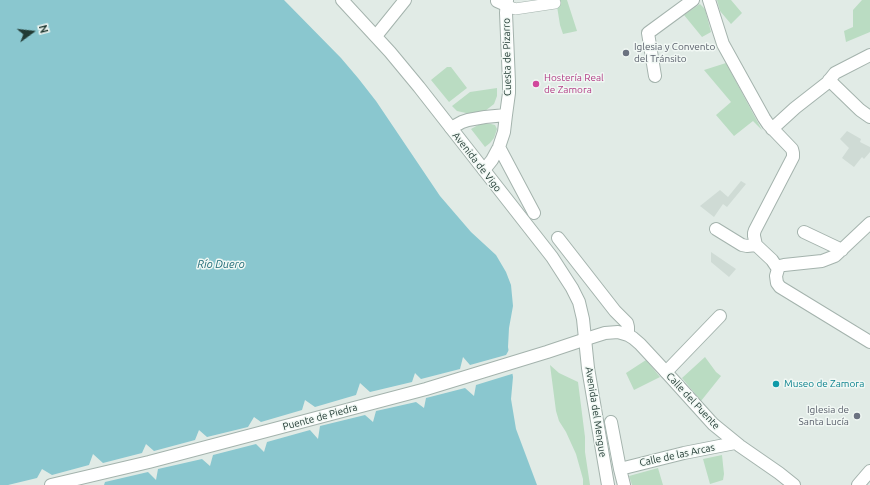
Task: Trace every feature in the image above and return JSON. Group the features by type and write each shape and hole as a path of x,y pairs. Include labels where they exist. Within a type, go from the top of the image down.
{"street":[{"name":"Avenida de Vigo","path":"342,0 376,36 419,87 552,258 566,278 579,302 586,339"},
{"path":"376,36 405,0"},
{"path":"655,76 648,33 693,0"},
{"path":"709,0 723,44 764,118 794,153 755,230 754,236 756,245 772,260 778,269"},
{"name":"Cuesta de Pizarro","path":"484,170 492,160 499,147 504,132 509,93 503,2"},
{"path":"772,129 829,80 835,73 870,55"},
{"path":"829,80 860,110 870,117"},
{"path":"451,128 468,120 506,115"},
{"path":"499,147 534,213"},
{"path":"870,223 835,256 827,260 780,266 776,276 777,283 780,287 870,342"},
{"path":"716,229 742,245 756,245"},
{"path":"804,232 842,250"},
{"name":"Calle del Puente","path":"558,238 615,311 627,323 628,334 640,344 706,418 736,443 762,462 779,472 794,485"},
{"path":"666,372 720,316"},
{"path":"586,339 611,332 628,334"},
{"name":"Puente de Piedra","path":"51,485 149,462 426,389 586,339"},
{"name":"Avenida del Mengue","path":"586,339 588,368 608,485"},
{"path":"611,422 624,485"},
{"name":"Calle de las Arcas","path":"620,469 684,453 736,443"},
{"path":"858,485 870,472"}],"lane":[{"path":"503,2 515,9 556,3"}],"shaded area":[{"path":"847,131 861,139 860,142 870,147 870,152 864,159 862,157 854,167 842,158 849,148 840,139"},
{"path":"741,181 746,184 727,207 723,204 714,217 700,206 720,190 728,197"},
{"path":"711,252 736,269 729,277 711,262"}],"green space":[{"path":"556,0 567,0 577,31 563,34"},
{"path":"717,0 731,0 742,13 731,24 720,11"},
{"path":"862,0 870,0 870,32 846,42 844,31 853,27 853,10"},
{"path":"700,4 705,9 711,32 702,37 684,15"},
{"path":"726,63 762,130 753,121 734,136 716,115 731,102 704,70"},
{"path":"447,67 451,67 467,88 449,102 431,80"},
{"path":"497,88 497,96 494,104 485,111 471,114 457,111 452,106 470,92"},
{"path":"480,124 495,125 497,129 494,138 485,147 471,129"},
{"path":"705,357 716,372 721,376 701,401 682,378"},
{"path":"646,360 660,377 634,390 626,373"},
{"path":"550,365 559,373 578,382 590,485 583,485 583,479 576,454 559,421 556,411"},
{"path":"722,455 724,474 723,480 710,484 703,459"},
{"path":"658,468 663,485 632,485 629,476"}],"water":[{"name":"Río Duero","path":"0,0 284,0 341,58 358,78 376,101 440,196 471,232 496,255 506,272 511,285 513,306 509,328 508,347 513,377 511,399 516,429 537,485 0,485"}],"pier":[{"path":"510,348 515,373 476,385 474,396 465,388 426,398 424,408 416,402 376,411 373,422 365,415 320,426 318,439 310,430 267,442 264,452 256,444 213,455 210,466 202,459 158,469 156,480 148,472 105,482 104,485 8,485 37,478 42,469 52,475 89,465 93,454 103,463 142,453 146,444 154,451 195,440 199,430 207,437 248,427 254,417 261,422 302,410 305,400 315,407 356,395 360,383 370,392 412,382 415,373 421,379 460,369 463,357 470,365 506,355"}],"place":[{"name":"Iglesia y Convento del Tránsito","path":"626,53"},
{"name":"Hostería Real de Zamora","path":"536,84"},
{"name":"Museo de Zamora","path":"776,384"},
{"name":"Iglesia de Santa Lucía","path":"857,416"}]}
